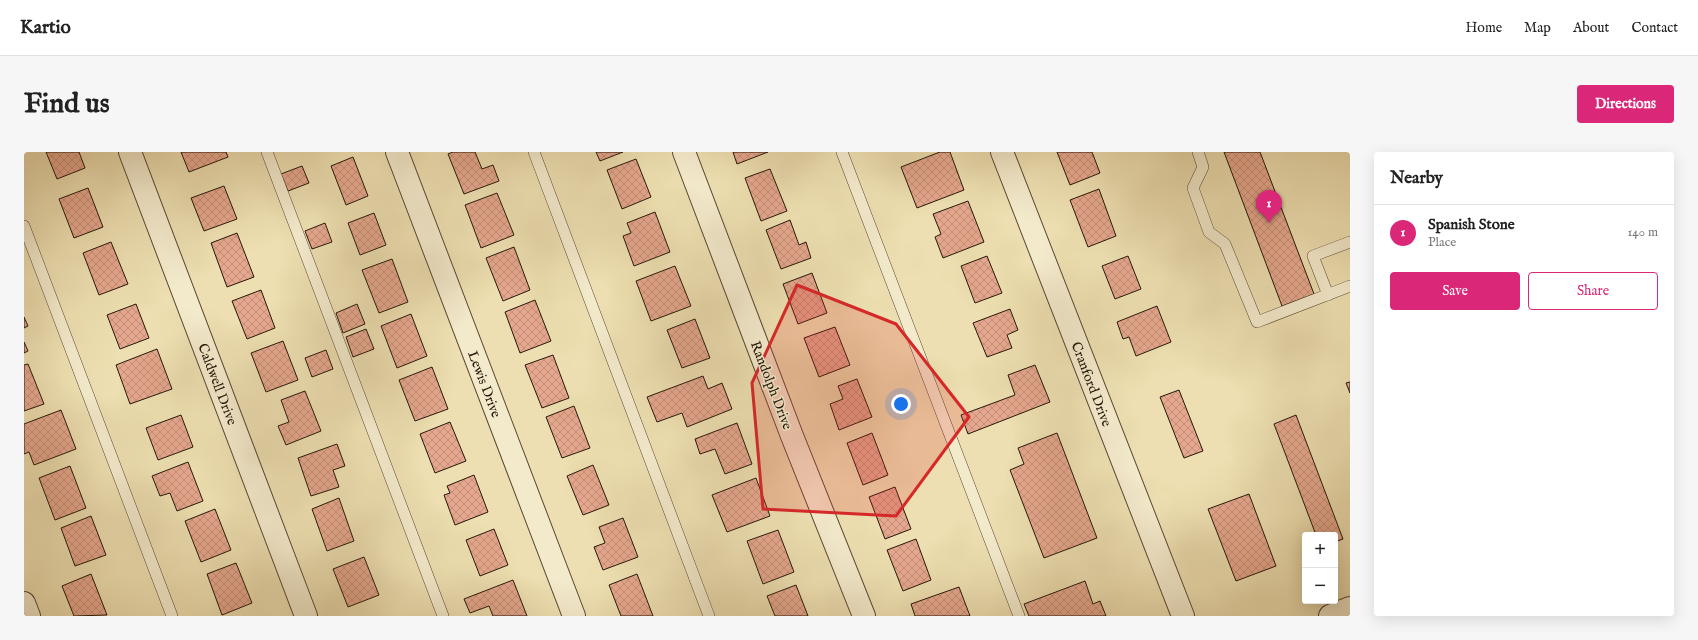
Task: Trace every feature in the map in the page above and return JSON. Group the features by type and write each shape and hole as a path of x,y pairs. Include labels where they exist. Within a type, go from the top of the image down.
{"street":[{"name":"Caldwell Drive","path":"130,152 306,616"},
{"name":"Lewis Drive","path":"397,152 574,616"},
{"name":"Randolph Drive","path":"684,152 792,436 864,616"},
{"name":"Cranford Drive","path":"1002,152 1182,616"},
{"path":"24,603 29,616"},
{"path":"1330,616 1350,608"}],"lane":[{"path":"267,152 443,616"},
{"path":"534,152 709,616"},
{"path":"842,152 1019,616"},
{"path":"1198,152 1203,167 1193,188 1209,232 1225,244 1257,322 1350,286"},
{"path":"24,226 172,616"},
{"path":"1328,295 1313,256 1350,242"}],"highlighted area":[{"path":"797,285 896,324 969,417 896,516 763,509 752,383"}],"building":[{"path":"46,152 79,152 85,168 57,179"},
{"path":"181,152 226,152 228,157 189,172"},
{"path":"453,152 475,152 482,169 493,165 499,181 464,194 448,154"},
{"path":"596,152 623,152 600,161"},
{"path":"733,152 768,152 737,164"},
{"path":"940,152 950,152 964,190 917,208 901,167"},
{"path":"1057,152 1092,152 1100,173 1070,185"},
{"path":"1224,152 1260,152 1314,294 1282,306"},
{"path":"353,157 368,196 346,205 331,166"},
{"path":"636,159 651,197 622,209 607,170"},
{"path":"302,166 309,183 288,191 281,174"},
{"path":"770,169 787,211 761,221 745,178"},
{"path":"224,186 237,219 204,231 191,198"},
{"path":"88,188 103,227 74,238 59,199"},
{"path":"1099,189 1116,236 1088,247 1070,200"},
{"path":"497,193 514,235 481,248 465,205"},
{"path":"968,201 984,242 943,258 935,237 941,234 933,214"},
{"path":"655,212 670,252 634,266 623,236 631,233 627,223"},
{"path":"374,213 386,245 360,255 348,223"},
{"path":"790,220 799,245 806,242 811,258 781,269 766,230"},
{"path":"325,223 332,242 312,249 305,231"},
{"path":"237,233 254,277 227,287 211,243"},
{"path":"111,242 128,284 99,295 83,253"},
{"path":"514,247 530,290 503,301 486,258"},
{"path":"987,256 1002,293 975,303 961,266"},
{"path":"1128,256 1141,289 1115,299 1102,266"},
{"path":"392,259 408,302 379,313 362,270"},
{"path":"675,266 691,306 651,321 636,281"},
{"path":"812,273 827,313 798,324 783,284"},
{"path":"261,290 275,328 247,339 232,301"},
{"path":"535,300 551,341 520,353 505,312"},
{"path":"136,304 149,338 120,349 107,315"},
{"path":"357,304 365,324 343,333 336,313"},
{"path":"1157,306 1171,342 1136,356 1129,337 1123,339 1117,322"},
{"path":"1010,309 1018,330 1007,335 1012,348 987,357 973,323"},
{"path":"411,314 427,356 397,368 381,326"},
{"path":"24,317 28,326 24,328"},
{"path":"695,319 710,358 682,368 667,330"},
{"path":"835,327 850,365 819,377 804,338"},
{"path":"366,329 374,349 353,357 346,337"},
{"path":"283,341 298,380 266,392 251,353"},
{"path":"24,342 28,351 24,353"},
{"path":"157,349 172,389 130,404 116,365"},
{"path":"326,350 333,369 312,377 305,358"},
{"path":"553,355 569,398 542,408 525,365"},
{"path":"28,364 44,404 24,411 24,365"},
{"path":"1035,365 1050,402 968,434 961,415 1015,395 1008,375"},
{"path":"432,367 448,409 415,421 399,380"},
{"path":"703,376 708,389 722,383 732,409 687,427 682,413 657,422 647,397"},
{"path":"857,379 872,417 839,430 830,404 843,399 838,386"},
{"path":"1350,382 1350,393 1346,383"},
{"path":"1179,390 1203,451 1184,458 1160,397"},
{"path":"305,391 321,431 286,445 278,426 289,422 281,400"},
{"path":"574,406 590,448 562,458 546,417"},
{"path":"61,410 76,449 34,465 29,452 24,454 24,424"},
{"path":"181,415 193,447 158,460 146,428"},
{"path":"1296,415 1343,539 1338,541 1338,532 1315,532 1274,424"},
{"path":"450,422 466,461 435,473 420,434"},
{"path":"737,423 752,464 725,474 715,449 700,454 695,439"},
{"path":"872,433 888,475 863,485 847,443"},
{"path":"1057,433 1097,538 1044,558 1010,470 1024,464 1018,448"},
{"path":"337,444 345,466 333,470 339,487 311,496 298,458"},
{"path":"188,462 203,501 177,511 170,493 160,496 152,476"},
{"path":"593,465 609,505 583,515 567,476"},
{"path":"70,466 86,508 55,520 39,478"},
{"path":"474,475 488,512 455,525 444,495 450,493 447,486"},
{"path":"756,478 770,516 727,532 712,495"},
{"path":"895,487 911,529 885,539 869,497"},
{"path":"1249,494 1276,566 1236,581 1208,509"},
{"path":"339,498 354,541 327,551 312,509"},
{"path":"215,509 231,550 201,562 185,521"},
{"path":"91,516 106,555 75,566 61,528"},
{"path":"623,518 638,557 603,570 594,547 605,543 599,527"},
{"path":"494,529 508,565 480,576 466,540"},
{"path":"778,530 794,572 763,584 747,541"},
{"path":"916,539 931,580 903,591 887,550"},
{"path":"364,557 379,595 348,607 333,569"},
{"path":"236,563 252,603 222,615 207,574"},
{"path":"91,574 107,615 74,616 62,586"},
{"path":"637,574 653,616 621,616 609,585"},
{"path":"513,580 527,616 493,616 489,606 470,613 464,599"},
{"path":"1085,581 1093,604 1100,601 1106,616 1029,616 1024,604"},
{"path":"796,585 808,616 775,616 767,596"},
{"path":"959,587 970,616 915,616 911,604"}],"place":[{"name":"Spanish Stone","path":"1269,223"}]}
